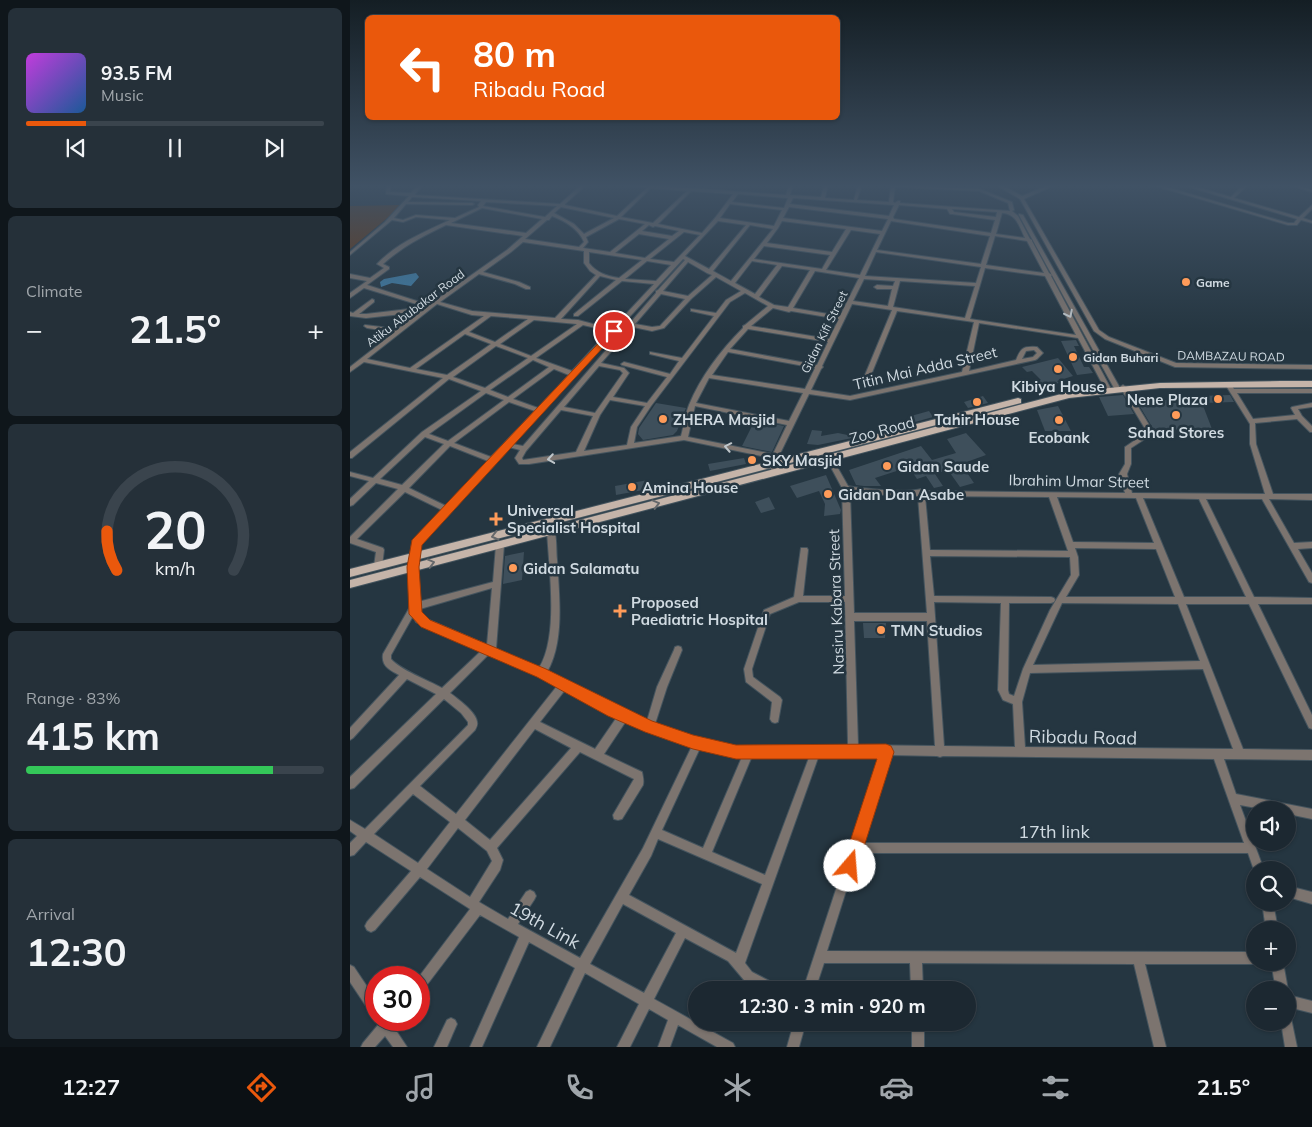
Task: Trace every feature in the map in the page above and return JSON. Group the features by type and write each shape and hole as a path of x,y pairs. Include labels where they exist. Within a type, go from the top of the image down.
{"main road":[{"name":"Zoo Road","path":"350,573 1032,398 1176,378 1312,378"},
{"name":"Zoo Road","path":"350,584 551,531 774,464 830,458 1069,395 1113,386 1181,384 1230,387 1312,384"}],"street":[{"path":"350,254 374,234"},
{"path":"350,296 387,268 380,264 389,255 427,234"},
{"path":"519,234 528,235"},
{"path":"580,249 586,242 581,234"},
{"path":"584,236 588,234"},
{"path":"611,254 636,234"},
{"path":"649,234 674,238"},
{"path":"576,315 679,234"},
{"path":"702,234 660,292 518,458 521,462 684,438 774,464"},
{"path":"710,272 741,234"},
{"path":"731,284 772,234"},
{"path":"822,271 846,234"},
{"name":"Gidan Kifi Street","path":"774,464 884,234"},
{"path":"967,320 993,234 1028,239 1047,245"},
{"path":"1025,234 1049,275 1080,337 1113,386 1151,433 1128,447 1128,464 1123,474 1181,600 1240,754"},
{"path":"1032,234 1074,309 1113,386"},
{"name":"DAMBAZAU ROAD","path":"1041,234 1097,331 1107,338 1167,363 1182,366 1309,367"},
{"name":"Atiku Abubakar Road","path":"350,370 436,302 528,235"},
{"path":"522,240 674,264"},
{"path":"764,244 833,254"},
{"path":"587,250 586,263 592,271 620,279 658,283"},
{"path":"876,251 1049,275"},
{"path":"685,257 772,306 843,318"},
{"path":"350,851 472,727 473,721 465,710 444,692 406,674 390,665 386,660 414,607 413,567 416,543 674,264 685,257"},
{"path":"752,260 863,277 978,285"},
{"path":"756,297 780,265"},
{"path":"789,310 813,270"},
{"path":"478,272 518,282 528,288"},
{"path":"557,320 600,274"},
{"path":"621,323 652,329 662,327 689,298 715,275"},
{"path":"350,276 370,281 375,289"},
{"path":"868,374 893,308 894,288 898,279"},
{"path":"364,286 428,309"},
{"path":"877,287 894,288"},
{"path":"651,290 689,298"},
{"path":"630,447 634,427 648,405 730,299 744,291"},
{"path":"581,293 598,297"},
{"path":"352,314 372,301"},
{"path":"436,302 468,312 582,323 614,331"},
{"path":"851,302 1080,337"},
{"path":"684,438 692,404 709,376 745,327 772,306"},
{"path":"352,314 366,316 428,309"},
{"path":"1074,309 1085,310"},
{"path":"693,310 718,315"},
{"path":"413,368 489,315"},
{"path":"350,456 448,377 532,318"},
{"path":"965,372 978,322"},
{"path":"350,503 424,434 582,323"},
{"path":"367,326 399,331"},
{"path":"745,327 832,341"},
{"path":"465,332 573,374"},
{"path":"727,350 820,367"},
{"path":"652,354 683,360"},
{"path":"362,360 413,368 448,377 540,411"},
{"name":"Titin Mai Adda Street","path":"709,376 856,398 1019,360"},
{"path":"1309,367 1312,360"},
{"path":"579,454 597,415 626,373 622,370 597,364"},
{"path":"624,364 671,376"},
{"path":"378,566 380,550 351,540 448,444 554,366"},
{"path":"1230,387 1312,391"},
{"path":"1230,387 1251,420 1253,444 1267,496 1292,546 1312,580"},
{"path":"1300,391 1311,405"},
{"path":"609,398 648,405"},
{"path":"692,404 792,424"},
{"path":"1311,405 1295,407 1299,417 1312,430"},
{"path":"559,408 597,415"},
{"path":"1251,420 1299,417"},
{"path":"424,434 494,460"},
{"path":"508,445 524,449"},
{"name":"Nasiru Kabara Street","path":"830,458 846,488 854,750"},
{"path":"350,474 403,488 448,510"},
{"name":"Ibrahim Umar Street","path":"846,488 858,491 901,494 920,492 1312,497"},
{"path":"920,492 930,599 940,752"},
{"path":"1020,752 1017,702 1027,669 1056,600 1075,575 1076,566 1073,554 1052,494"},
{"path":"1201,496 1312,726"},
{"path":"542,673 551,659 555,621 551,531"},
{"path":"350,784 490,650 500,545"},
{"path":"1069,545 1157,546"},
{"path":"1292,546 1312,545"},
{"path":"798,599 804,550"},
{"path":"926,553 1073,554"},
{"path":"414,607 496,584"},
{"path":"775,719 777,700 749,679 748,669 767,612 798,599 850,599"},
{"path":"930,599 1312,601"},
{"path":"1005,600 1003,690 1006,697 1017,702"},
{"name":"Ribadu Road","path":"414,607 419,619 426,623 542,673 624,716 698,743 736,752 854,750 886,752 1312,755"},
{"path":"850,617 931,617"},
{"path":"650,727 662,687 678,650"},
{"path":"1027,669 1206,665"},
{"path":"350,735 406,674"},
{"path":"371,926 458,822 564,685"},
{"path":"597,755 624,716"},
{"path":"534,724 639,778 618,815"},
{"path":"543,1047 582,966 622,898 656,833 698,743"},
{"path":"491,847 578,747"},
{"path":"738,965 816,751"},
{"path":"705,855 750,752"},
{"path":"813,981 886,752"},
{"path":"1217,754 1246,832"},
{"path":"413,788 491,847 498,860 475,906 430,970"},
{"path":"1233,798 1312,814"},
{"name":"19th Link","path":"350,826 475,906 729,1047"},
{"path":"656,833 769,882"},
{"name":"17th link","path":"856,848 1246,848"},
{"path":"1296,894 1312,898"},
{"path":"510,926 530,896"},
{"path":"622,898 732,956 748,976 757,981"},
{"path":"623,1047 683,930"},
{"path":"476,1047 526,935"},
{"path":"820,957 1246,958"},
{"path":"916,958 917,981"},
{"path":"1138,958 1160,1047"},
{"path":"350,970 365,994"},
{"path":"1296,1003 1312,1007"},
{"path":"664,1047 675,1016"},
{"path":"440,1047 451,1024"},
{"path":"368,1047 380,1031"},
{"path":"391,1031 400,1047"},
{"path":"793,1047 797,1031"},
{"path":"918,1031 918,1047"},
{"path":"1288,1031 1291,1047"}],"shaded area":[{"path":"350,234 368,234 350,249"}],"water":[{"path":"416,273 419,277 411,286 392,283 381,287 380,282 384,279"}],"building":[{"name":"Gidan Buhari","path":"1076,340 1079,346 1074,346 1084,367 1089,367 1093,373 1077,375 1061,341"},
{"path":"1058,358 1073,376 1057,381 1059,383 1041,387 1036,382 1041,380 1032,371 1027,372 1022,367"},
{"path":"1123,395 1134,414 1108,416 1099,397"},
{"name":"Sahad Stores","path":"1230,395 1234,402 1202,403 1212,429 1154,430 1136,400 1186,400 1200,396"},
{"name":"Tahir House","path":"983,396 988,403 968,408 964,402"},
{"name":"ZHERA Masjid","path":"656,403 686,408 677,431 673,435 643,440 638,434 639,428"},
{"path":"1058,406 1071,431 1045,431 1037,410"},
{"path":"929,411 933,417 915,422 911,416"},
{"path":"755,420 784,426 772,452 742,446"},
{"path":"812,430 822,431 821,436 838,433 857,437 818,445 807,444"},
{"path":"966,433 986,455 961,464 974,483 960,487 948,470 935,474 943,486 934,488 926,476 917,479 909,467 875,478 881,486 864,486 856,485 849,470 921,446 932,460 956,453 947,439"},
{"path":"744,458 746,464 710,471 708,464"},
{"name":"Gidan Dan Asabe","path":"826,475 841,510 840,514 824,516 825,504 819,491 797,498 790,486"},
{"name":"Amina House","path":"648,480 649,489 616,495 615,486"},
{"path":"769,497 775,509 761,513 755,502"},
{"name":"Gidan Salamatu","path":"524,552 522,580 503,584 505,556"},
{"name":"TMN Studios","path":"863,623 886,623 885,638 864,638"}],"place":[{"name":"Game","path":"1186,282"},
{"name":"Gidan Buhari","path":"1073,357"},
{"name":"Kibiya House","path":"1058,369"},
{"name":"Nene Plaza","path":"1218,399"},
{"name":"Tahir House","path":"977,402"},
{"name":"Sahad Stores","path":"1176,415"},
{"name":"ZHERA Masjid","path":"663,419"},
{"name":"Ecobank","path":"1059,420"},
{"name":"SKY Masjid","path":"752,460"},
{"name":"Gidan Saude","path":"887,466"},
{"name":"Amina House","path":"632,487"},
{"name":"Gidan Dan Asabe","path":"828,494"},
{"name":"Universal Specialist Hospital","path":"496,519"},
{"name":"Gidan Salamatu","path":"513,568"},
{"name":"Proposed Paediatric Hospital","path":"620,611"},
{"name":"TMN Studios","path":"881,630"}],"route":[{"path":"614,331 416,543 413,567 415,614 426,623 542,673 613,711 650,727 693,742 736,752 854,750 886,752 850,866"}]}
